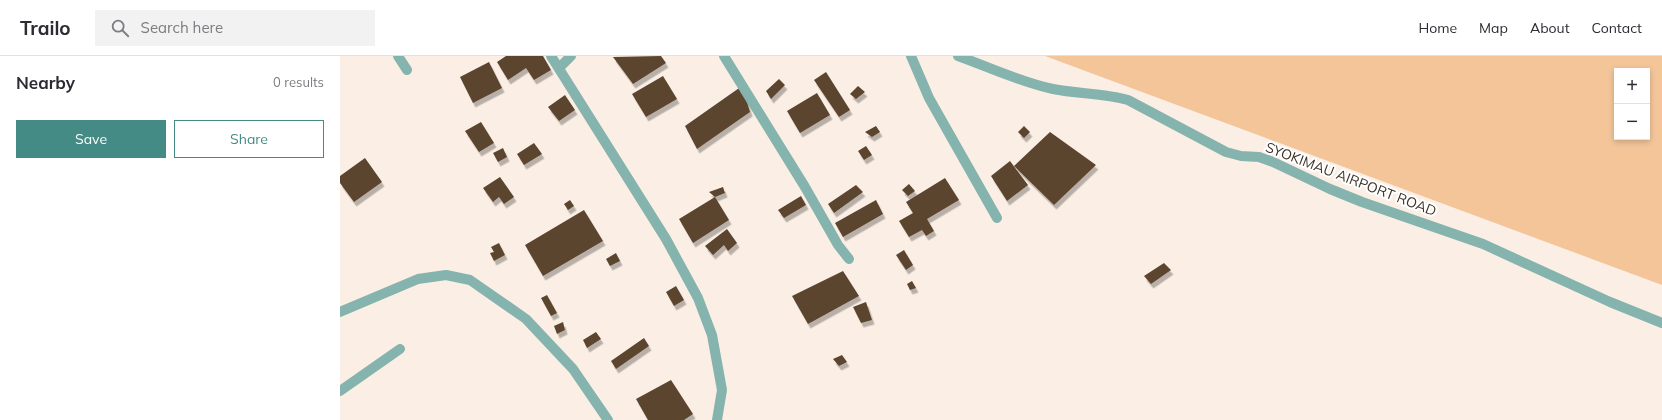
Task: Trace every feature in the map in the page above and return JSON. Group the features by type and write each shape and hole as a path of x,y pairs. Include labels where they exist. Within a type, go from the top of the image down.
{"street":[{"path":"398,56 407,70"},
{"path":"551,56 662,233 698,298 712,335 722,390 717,420"},
{"path":"559,68 571,56"},
{"path":"724,56 805,187 838,245 849,259"},
{"path":"911,56 929,98 997,218"},
{"name":"SYOKIMAU AIRPORT ROAD","path":"958,56 1016,78 1054,90 1114,96 1128,100 1226,152 1241,156 1259,157 1273,162 1330,189 1362,202 1483,244 1610,302 1662,323"},
{"path":"340,312 418,278 446,275 470,280 526,319 573,369 608,420"},
{"path":"340,391 400,349"}],"shaded area":[{"path":"1045,56 1662,56 1662,285"}],"building":[{"path":"506,56 543,56 551,70 534,80 526,68 508,80 497,62"},
{"path":"661,56 666,63 633,84 613,57"},
{"path":"489,62 502,88 473,103 460,77"},
{"path":"826,72 850,110 839,117 814,80"},
{"path":"663,76 677,99 646,117 632,94"},
{"path":"779,79 785,85 771,99 766,91"},
{"path":"742,86 750,112 697,149 685,126"},
{"path":"858,86 865,92 856,99 850,94"},
{"path":"817,93 830,115 800,133 787,111"},
{"path":"565,95 575,110 559,121 548,107"},
{"path":"481,122 494,143 479,152 465,131"},
{"path":"876,126 880,132 872,137 865,132"},
{"path":"1024,126 1030,132 1024,138 1018,132"},
{"path":"1050,132 1096,165 1054,205 1014,166"},
{"path":"534,143 542,154 524,165 517,154"},
{"path":"866,146 872,155 864,160 858,151"},
{"path":"503,148 507,157 498,162 493,153"},
{"path":"365,158 382,182 354,202 340,183 340,176"},
{"path":"1010,161 1028,185 1007,201 991,176"},
{"path":"500,177 514,197 504,204 499,197 493,202 483,188"},
{"path":"945,178 959,200 927,219 934,231 926,236 922,230 909,237 899,221 913,213 906,202"},
{"path":"909,184 915,191 908,196 902,190"},
{"path":"856,185 863,192 834,213 828,204"},
{"path":"723,187 725,193 715,197 709,192"},
{"path":"801,196 806,205 784,218 778,210"},
{"path":"715,197 729,220 693,243 679,219"},
{"path":"570,200 574,206 568,210 564,204"},
{"path":"876,200 883,214 843,237 835,223"},
{"path":"584,210 603,241 543,276 525,245"},
{"path":"727,229 737,243 728,251 724,245 713,255 705,246"},
{"path":"499,243 505,255 494,261 490,253 494,252 491,247"},
{"path":"904,250 913,265 906,270 896,255"},
{"path":"616,253 620,261 610,266 606,259"},
{"path":"1164,263 1171,270 1151,284 1144,276"},
{"path":"843,271 859,296 808,324 792,296"},
{"path":"912,281 916,288 910,290 907,284"},
{"path":"676,286 684,300 674,306 666,292"},
{"path":"547,295 557,313 551,316 541,298"},
{"path":"866,302 872,320 861,323 853,307"},
{"path":"563,322 565,330 557,334 554,326"},
{"path":"596,332 601,339 587,348 583,340"},
{"path":"644,338 649,346 616,369 611,361"},
{"path":"842,355 847,362 839,366 833,359"},
{"path":"671,380 693,414 684,420 648,420 636,399"}]}
